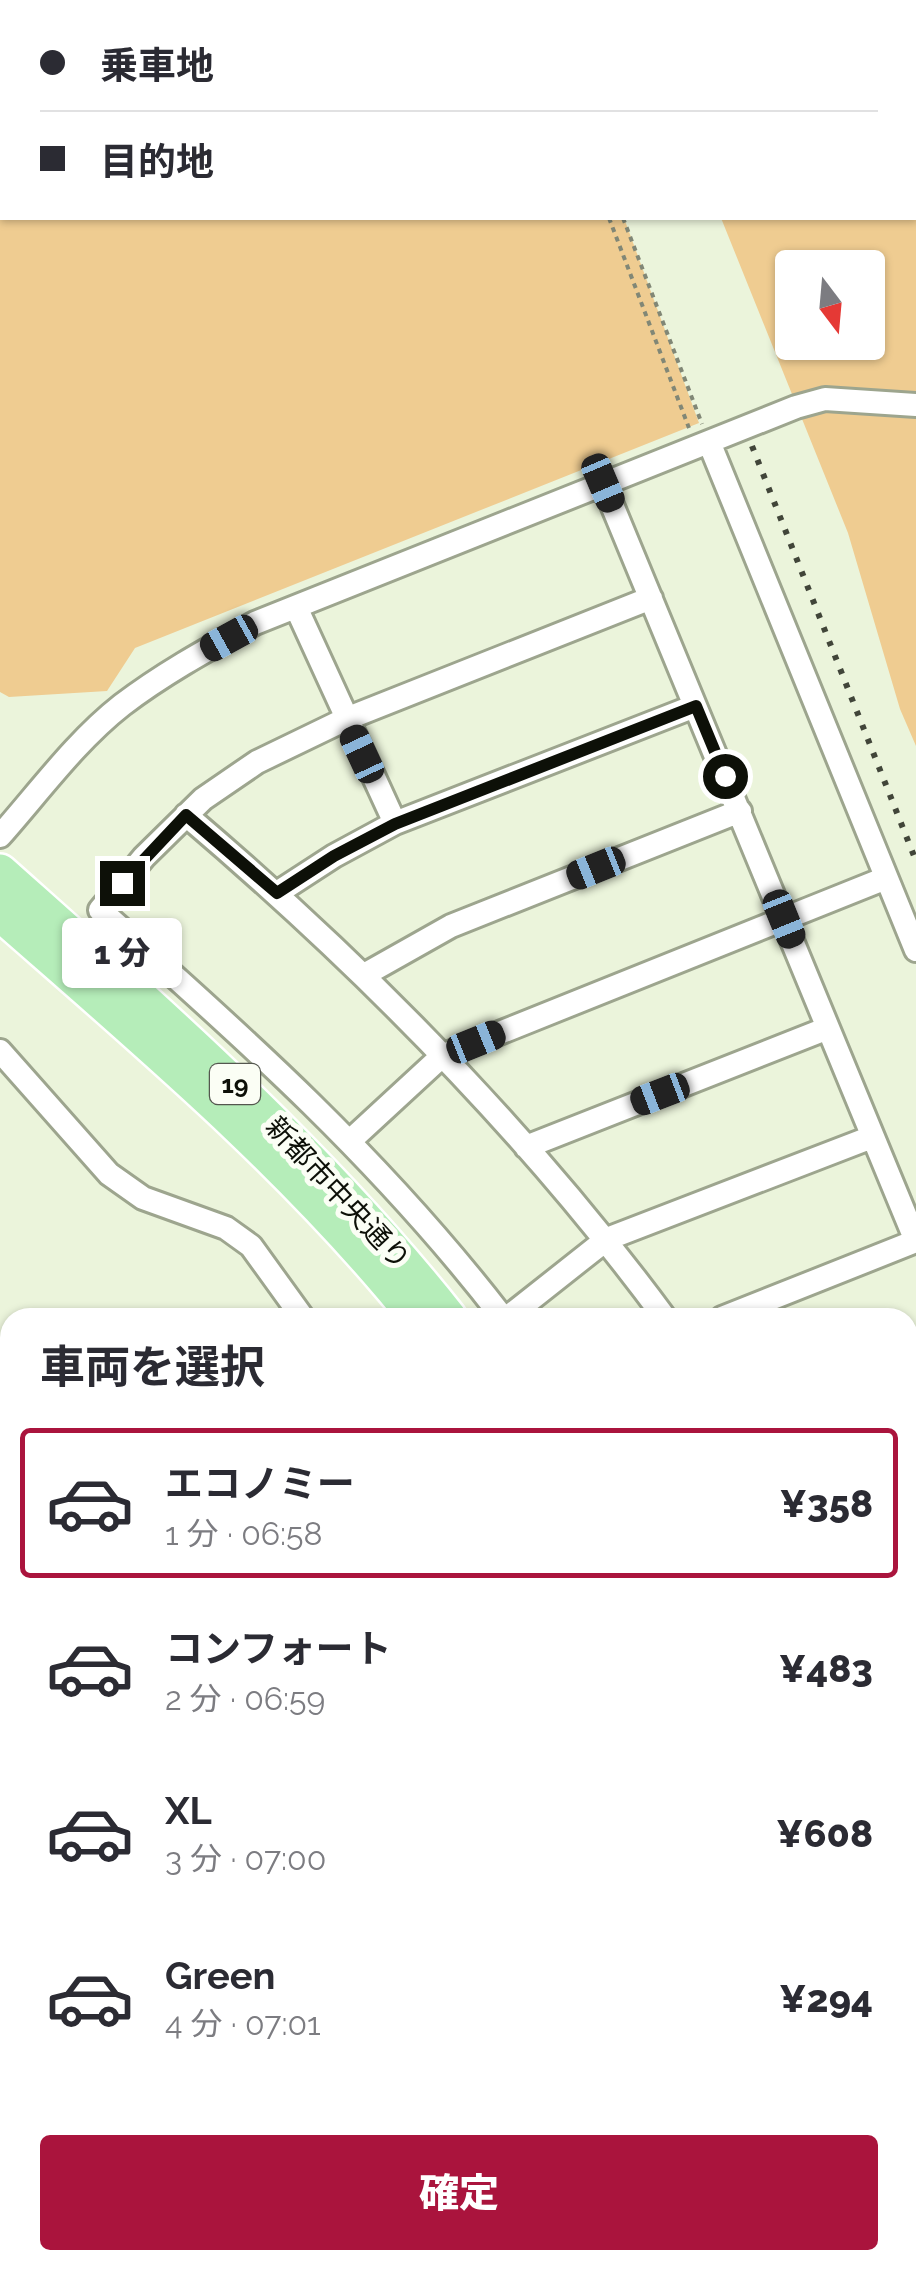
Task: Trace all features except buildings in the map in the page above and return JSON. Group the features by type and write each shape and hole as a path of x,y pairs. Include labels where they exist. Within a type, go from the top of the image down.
{"main road":[{"name":"新都市中央通り","path":"0,872 252,1101 349,1202 440,1308"},
{"name":"新都市中央通り","path":"0,914 252,1138 328,1216 407,1308"}],"street":[{"path":"0,836 66,759 120,706 176,667 255,623 824,399 916,405"},
{"path":"703,444 916,950"},
{"path":"603,483 916,1241 747,1308"},
{"path":"497,1308 351,1140 264,1055 100,910 144,856 186,815 257,762 346,718 650,598"},
{"path":"296,607 395,824"},
{"path":"277,893 334,856 395,824 696,706"},
{"path":"364,975 451,926 740,811"},
{"path":"186,815 277,893 442,1056 607,1239 658,1308"},
{"path":"351,1140 442,1056 886,878"},
{"path":"526,1147 828,1028"},
{"path":"0,1051 109,1174 143,1198 226,1228 251,1246 296,1308"},
{"path":"518,1308 607,1239 872,1137"}],"path":[{"path":"610,220 703,444"},
{"path":"624,220 703,444"}],"shaded area":[{"path":"0,220 625,220 699,423 135,648 107,691 9,697 0,692"},
{"path":"722,220 916,220 916,746 900,709 848,533 778,360 885,360 885,250 775,250 775,352"}],"railway":[{"path":"752,446 916,861"}],"route":[{"path":"122,883 186,815 277,893 334,856 395,824 696,706 725,776"}]}
